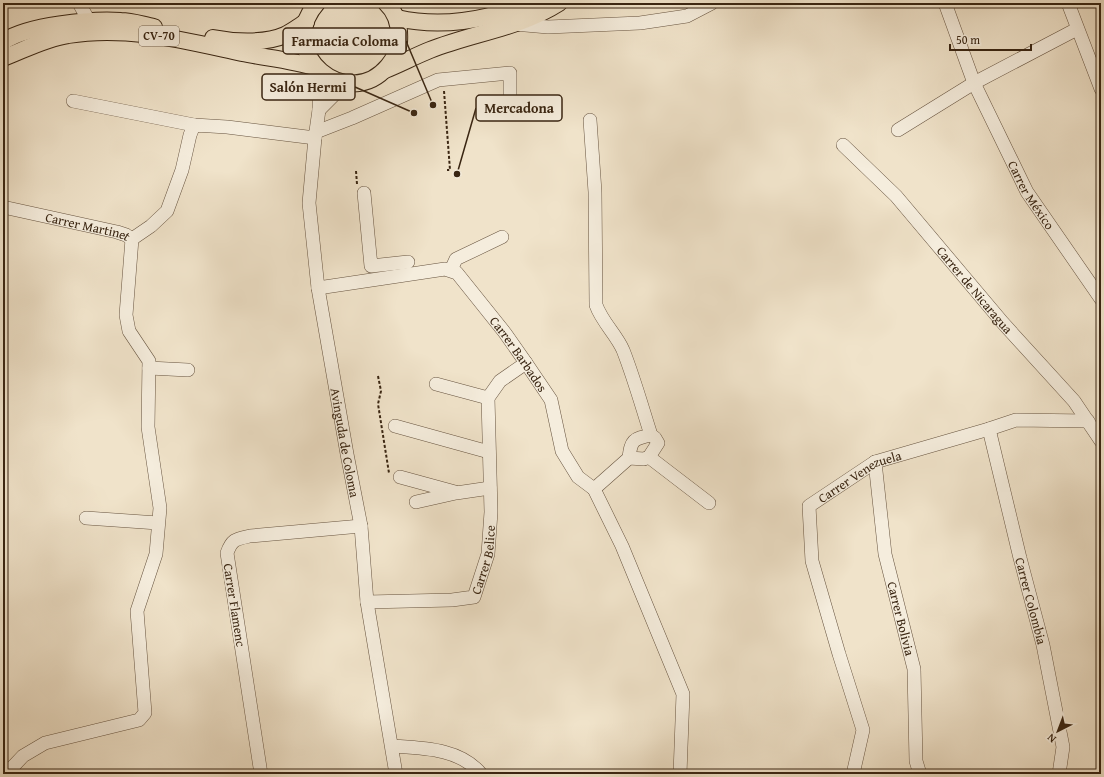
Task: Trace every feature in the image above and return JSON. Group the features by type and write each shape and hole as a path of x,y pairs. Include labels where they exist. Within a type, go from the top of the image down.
{"main road":[{"name":"CV-70","path":"317,3 312,9 306,22 304,38 308,54 318,70"},
{"name":"CV-70","path":"384,71 393,60 398,47 400,33 396,18 386,3"},
{"path":"396,18 415,23 475,20 527,3"},
{"name":"CV-70","path":"3,58 37,44 68,35 108,32 165,37 266,58 304,64 318,70 336,81 360,83 373,79 384,71 430,50 512,24 544,12 559,3"},
{"name":"CV-70","path":"3,42 11,36 49,26 89,21 122,21 223,40 269,40 286,35 306,22"}],"street":[{"path":"79,3 89,21"},
{"path":"512,24 548,27 640,23 687,16 712,3"},
{"name":"Carrer México","path":"945,3 974,83 1027,192 1101,299"},
{"path":"1068,3 1101,89"},
{"path":"898,130 974,83 1077,29"},
{"name":"Avinguda de Coloma","path":"318,70 319,110 315,135 309,203 318,288 361,526 367,602 396,774"},
{"path":"72,101 194,125 315,135 438,80 510,73 510,109"},
{"path":"319,110 346,83"},
{"path":"590,120 595,192 596,305 599,314 613,332 622,349 651,436"},
{"name":"Carrer Martinet","path":"3,207 117,232 132,239 151,226 167,211 182,170 190,135 194,125"},
{"name":"Carrer de Nicaragua","path":"843,145 896,196 1003,323 1074,401 1101,441"},
{"path":"364,193 371,266 408,264 451,270 456,259 502,237"},
{"path":"6,774 23,756 45,743 139,720 144,713 138,610 156,554 160,508 148,427 149,361 129,331 126,315 132,239"},
{"path":"318,288 408,264"},
{"name":"Carrer Barbados","path":"451,270 457,273 471,289 526,363 551,400 562,451 578,477 594,490"},
{"path":"436,384 488,398 500,381 526,363"},
{"path":"149,368 188,370"},
{"name":"Carrer Belice","path":"367,602 452,600 474,597 488,554 491,512 488,398"},
{"name":"Carrer Venezuela","path":"853,774 863,730 812,561 809,506 875,462 1016,420 1088,421"},
{"path":"395,426 489,452"},
{"name":"Carrer Colombia","path":"989,429 1020,558 1043,645 1063,746 1059,774"},
{"path":"629,458 644,459 649,457 658,443 656,438 651,436 634,440 631,445 629,458 594,490 622,546 683,694 680,774"},
{"path":"649,457 709,503"},
{"name":"Carrer Bolivia","path":"875,462 885,554 914,669 916,761 920,774"},
{"path":"400,477 456,493"},
{"path":"416,502 456,493 490,488"},
{"path":"86,518 158,523"},
{"name":"Carrer Flamenc","path":"261,774 227,553 230,544 238,539 250,536 361,526"},
{"path":"392,746 427,748 448,753 469,762 481,774"}],"path":[{"path":"443,80 450,170 447,170"}],"place":[{"name":"Farmacia Coloma","path":"433,105"},
{"name":"Salón Hermi","path":"414,113"},
{"name":"Mercadona","path":"457,174"}]}
